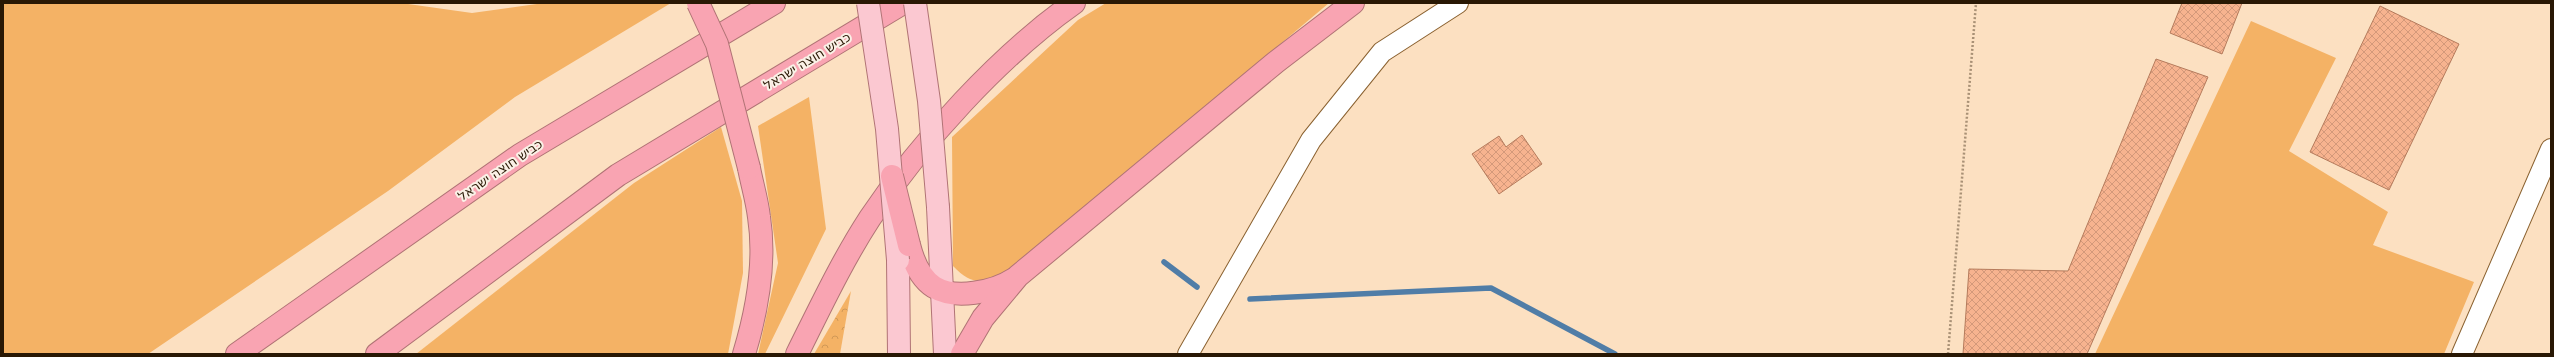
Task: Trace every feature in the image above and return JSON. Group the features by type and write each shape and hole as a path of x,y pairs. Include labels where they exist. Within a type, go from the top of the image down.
{"highway":[{"path":"698,3 717,44 749,168 759,218 761,261 755,318 744,354"},
{"name":"כביש חוצה ישראל","path":"237,354 520,155 774,3"},
{"name":"כביש חוצה ישראל","path":"377,354 618,175 903,3"},
{"path":"797,354 840,268 870,218 909,164 1000,66 1074,3"},
{"path":"892,176 904,253 912,258 924,277 933,286 944,292 974,292 1004,286 1276,62 1354,3"},
{"path":"962,354 983,318 1018,276"}],"main road":[{"path":"868,3 892,176"},
{"path":"915,3 929,101 944,292 945,354"},
{"path":"899,354 904,253"}],"street":[{"path":"1188,354 1311,140 1382,52 1458,3"},
{"path":"2462,354 2551,150"}],"path":[{"path":"1948,354 1976,3"}],"green space":[{"path":"3,3 401,3 472,13 544,3 671,3 515,97 388,191 148,354 3,354"},
{"path":"1106,3 1329,3 1012,270 981,281 968,278 953,266 952,137 1078,20"},
{"path":"2251,21 2336,58 2289,151 2388,212 2373,245 2474,282 2444,354 2095,354"},
{"path":"809,97 826,229 765,354 758,354 778,263 758,126"},
{"path":"721,127 742,201 743,273 728,354 416,354 634,183"},
{"path":"851,291 840,354 814,354"}],"building":[{"path":"2182,3 2242,3 2222,54 2170,33"},
{"path":"2380,6 2459,44 2389,190 2310,152"},
{"path":"2156,59 2208,77 2087,354 1963,354 1969,269 2068,271"},
{"path":"1522,135 1542,164 1499,194 1472,154 1499,136 1506,147"}],"waterway":[{"path":"1164,262 1197,287"},
{"path":"1250,299 1491,288 1615,354"}]}
